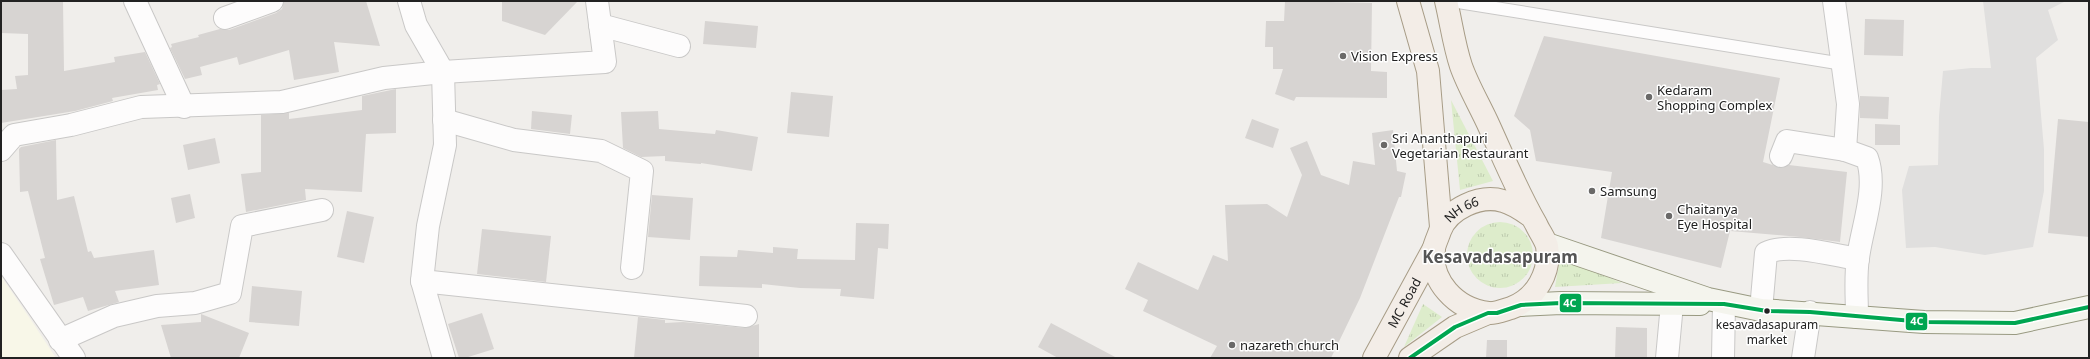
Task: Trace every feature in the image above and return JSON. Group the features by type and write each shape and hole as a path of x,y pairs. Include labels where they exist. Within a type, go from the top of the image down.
{"main road":[{"path":"1408,1 1428,70 1441,227"},
{"path":"1446,1 1461,66 1532,217"},
{"path":"1428,70 1461,66"},
{"name":"NH 66","path":"1521,305 1534,293 1543,278 1548,262 1547,244 1532,217 1518,206 1501,200 1484,200 1467,205 1457,211 1441,227 1434,248 1434,261 1436,273 1441,285 1459,304 1488,313 1496,313 1521,305 1561,303 1724,304"},
{"path":"1547,244 1724,304 1760,310 1810,312 1924,322 2015,323 2089,307"},
{"name":"MC Road","path":"1374,358 1434,248"},
{"path":"1410,358 1455,327 1488,313"}],"street":[{"path":"136,1 184,107"},
{"path":"225,18 272,1"},
{"path":"409,1 416,25 443,72 445,145 428,226 422,281 444,358"},
{"path":"1,150 14,135 71,125 141,107 184,107 282,102 384,78 443,72 605,62 597,1"},
{"path":"1834,1 1848,104 1845,150"},
{"path":"600,25 679,46"},
{"path":"444,120 514,140 601,151 642,171 632,268"},
{"path":"1781,156 1787,141 1845,150 1868,158 1872,171 1866,219 1858,259 1857,317"},
{"path":"60,340 114,316 157,306 195,303 230,293 242,226 322,210"},
{"path":"1760,310 1766,253 1774,249 1797,250 1858,259"},
{"path":"1,254 74,358"},
{"path":"422,281 746,316"},
{"path":"1667,358 1672,304"},
{"path":"1723,358 1724,304"},
{"path":"1803,358 1810,312"}],"lane":[{"path":"1452,1 1843,64"}],"shaded area":[{"path":"1983,1 2066,1 2048,10 2058,40 2036,58 2044,149 2044,191 2033,247 1985,255 1935,247 1906,248 1902,190 1909,166 1938,165 1939,116 1943,71 1971,68 1991,68"},
{"path":"1,276 31,320 56,358 1,358"}],"green space":[{"path":"1451,100 1493,181 1460,190"},
{"path":"1500,222 1512,225 1523,232 1530,243 1533,255 1530,267 1523,278 1512,285 1500,288 1488,285 1477,278 1470,267 1467,255 1470,243 1477,232 1488,225"},
{"path":"1560,258 1622,283 1555,287"},
{"path":"1423,304 1442,317 1404,347"}],"building":[{"path":"1,1 63,1 64,71 115,62 114,57 145,52 160,84 157,85 158,90 112,98 113,101 75,111 1,123 1,90 17,89 15,76 28,75 28,34 1,33"},
{"path":"284,1 366,1 380,46 334,42 339,72 294,80 289,50 239,65 237,57 200,67 202,75 185,79 170,48 172,47 171,44 199,37 198,35 220,29 229,30 276,13 282,9"},
{"path":"502,1 578,1 545,35 502,21"},
{"path":"1285,1 1372,3 1371,71 1387,72 1387,98 1296,97 1294,101 1275,94 1283,69 1273,69 1273,47 1265,47 1266,21 1284,21"},
{"path":"1865,19 1904,20 1903,56 1864,55"},
{"path":"705,21 758,26 756,48 703,44"},
{"name":"Kedaram Shopping Complex","path":"1544,36 1780,78 1763,162 1782,168 1789,165 1847,172 1840,242 1730,231 1721,268 1601,238 1612,172 1536,161 1530,130 1514,116"},
{"path":"396,89 396,133 366,134 362,192 305,189 306,200 246,212 241,174 261,172 261,115 289,113 289,119 362,110 362,96"},
{"path":"791,92 833,96 829,137 787,133"},
{"path":"1860,96 1889,97 1888,119 1860,118"},
{"path":"532,111 572,115 570,134 531,129"},
{"path":"658,111 659,129 715,134 716,130 758,137 752,171 701,163 665,161 665,156 641,157 623,148 621,112"},
{"path":"1252,119 1279,129 1273,148 1245,138"},
{"path":"2058,119 2089,122 2089,237 2048,233"},
{"path":"1875,124 1900,125 1900,145 1875,145"},
{"path":"1393,130 1397,171 1406,173 1401,197 1399,197 1360,298 1331,358 1210,358 1217,346 1143,311 1148,300 1125,289 1138,262 1198,290 1213,255 1228,261 1225,205 1267,204 1287,217 1302,175 1290,148 1307,141 1321,175 1349,185 1353,161 1375,165 1372,133"},
{"path":"215,138 220,163 188,170 183,145"},
{"path":"56,140 57,200 74,196 88,252 91,251 94,258 154,250 159,285 115,291 119,302 88,311 83,297 54,305 40,259 45,258 28,191 20,192 19,149 21,147"},
{"path":"190,194 195,218 176,223 171,198"},
{"path":"652,195 693,198 690,240 648,237"},
{"path":"347,211 374,217 364,263 337,257"},
{"path":"856,223 889,224 888,249 878,248 874,299 840,296 841,289 800,288 762,284 762,288 699,286 700,256 737,257 738,250 773,253 773,247 798,249 797,259 855,260"},
{"path":"482,229 551,236 546,282 477,274"},
{"path":"252,286 302,291 299,326 249,322"},
{"path":"482,313 494,349 465,358 459,358 448,324"},
{"path":"201,314 249,333 239,358 171,358 161,325 201,322"},
{"path":"638,317 665,320 665,323 683,322 745,328 759,324 759,358 634,358"},
{"path":"1051,323 1117,358 1058,358 1038,347"},
{"path":"1616,327 1647,328 1647,358 1615,358"},
{"path":"1487,340 1507,340 1507,358 1486,358"}],"transit line":[{"name":"4C","path":"1410,358 1455,327 1488,313 1497,313 1521,305 1561,303 1724,304 1767,311 1810,312 1924,322 2015,323 2089,307"}],"place":[{"name":"Vision Express","path":"1343,56"},
{"name":"Kedaram Shopping Complex","path":"1649,97"},
{"name":"Sri Ananthapuri Vegetarian Restaurant","path":"1384,145"},
{"name":"Samsung","path":"1592,191"},
{"name":"Chaitanya Eye Hospital","path":"1669,216"},
{"name":"kesavadasapuram market","path":"1767,311"},
{"name":"nazareth church","path":"1232,345"}],"district":[{"name":"Kesavadasapuram","path":"1500,256"}]}
